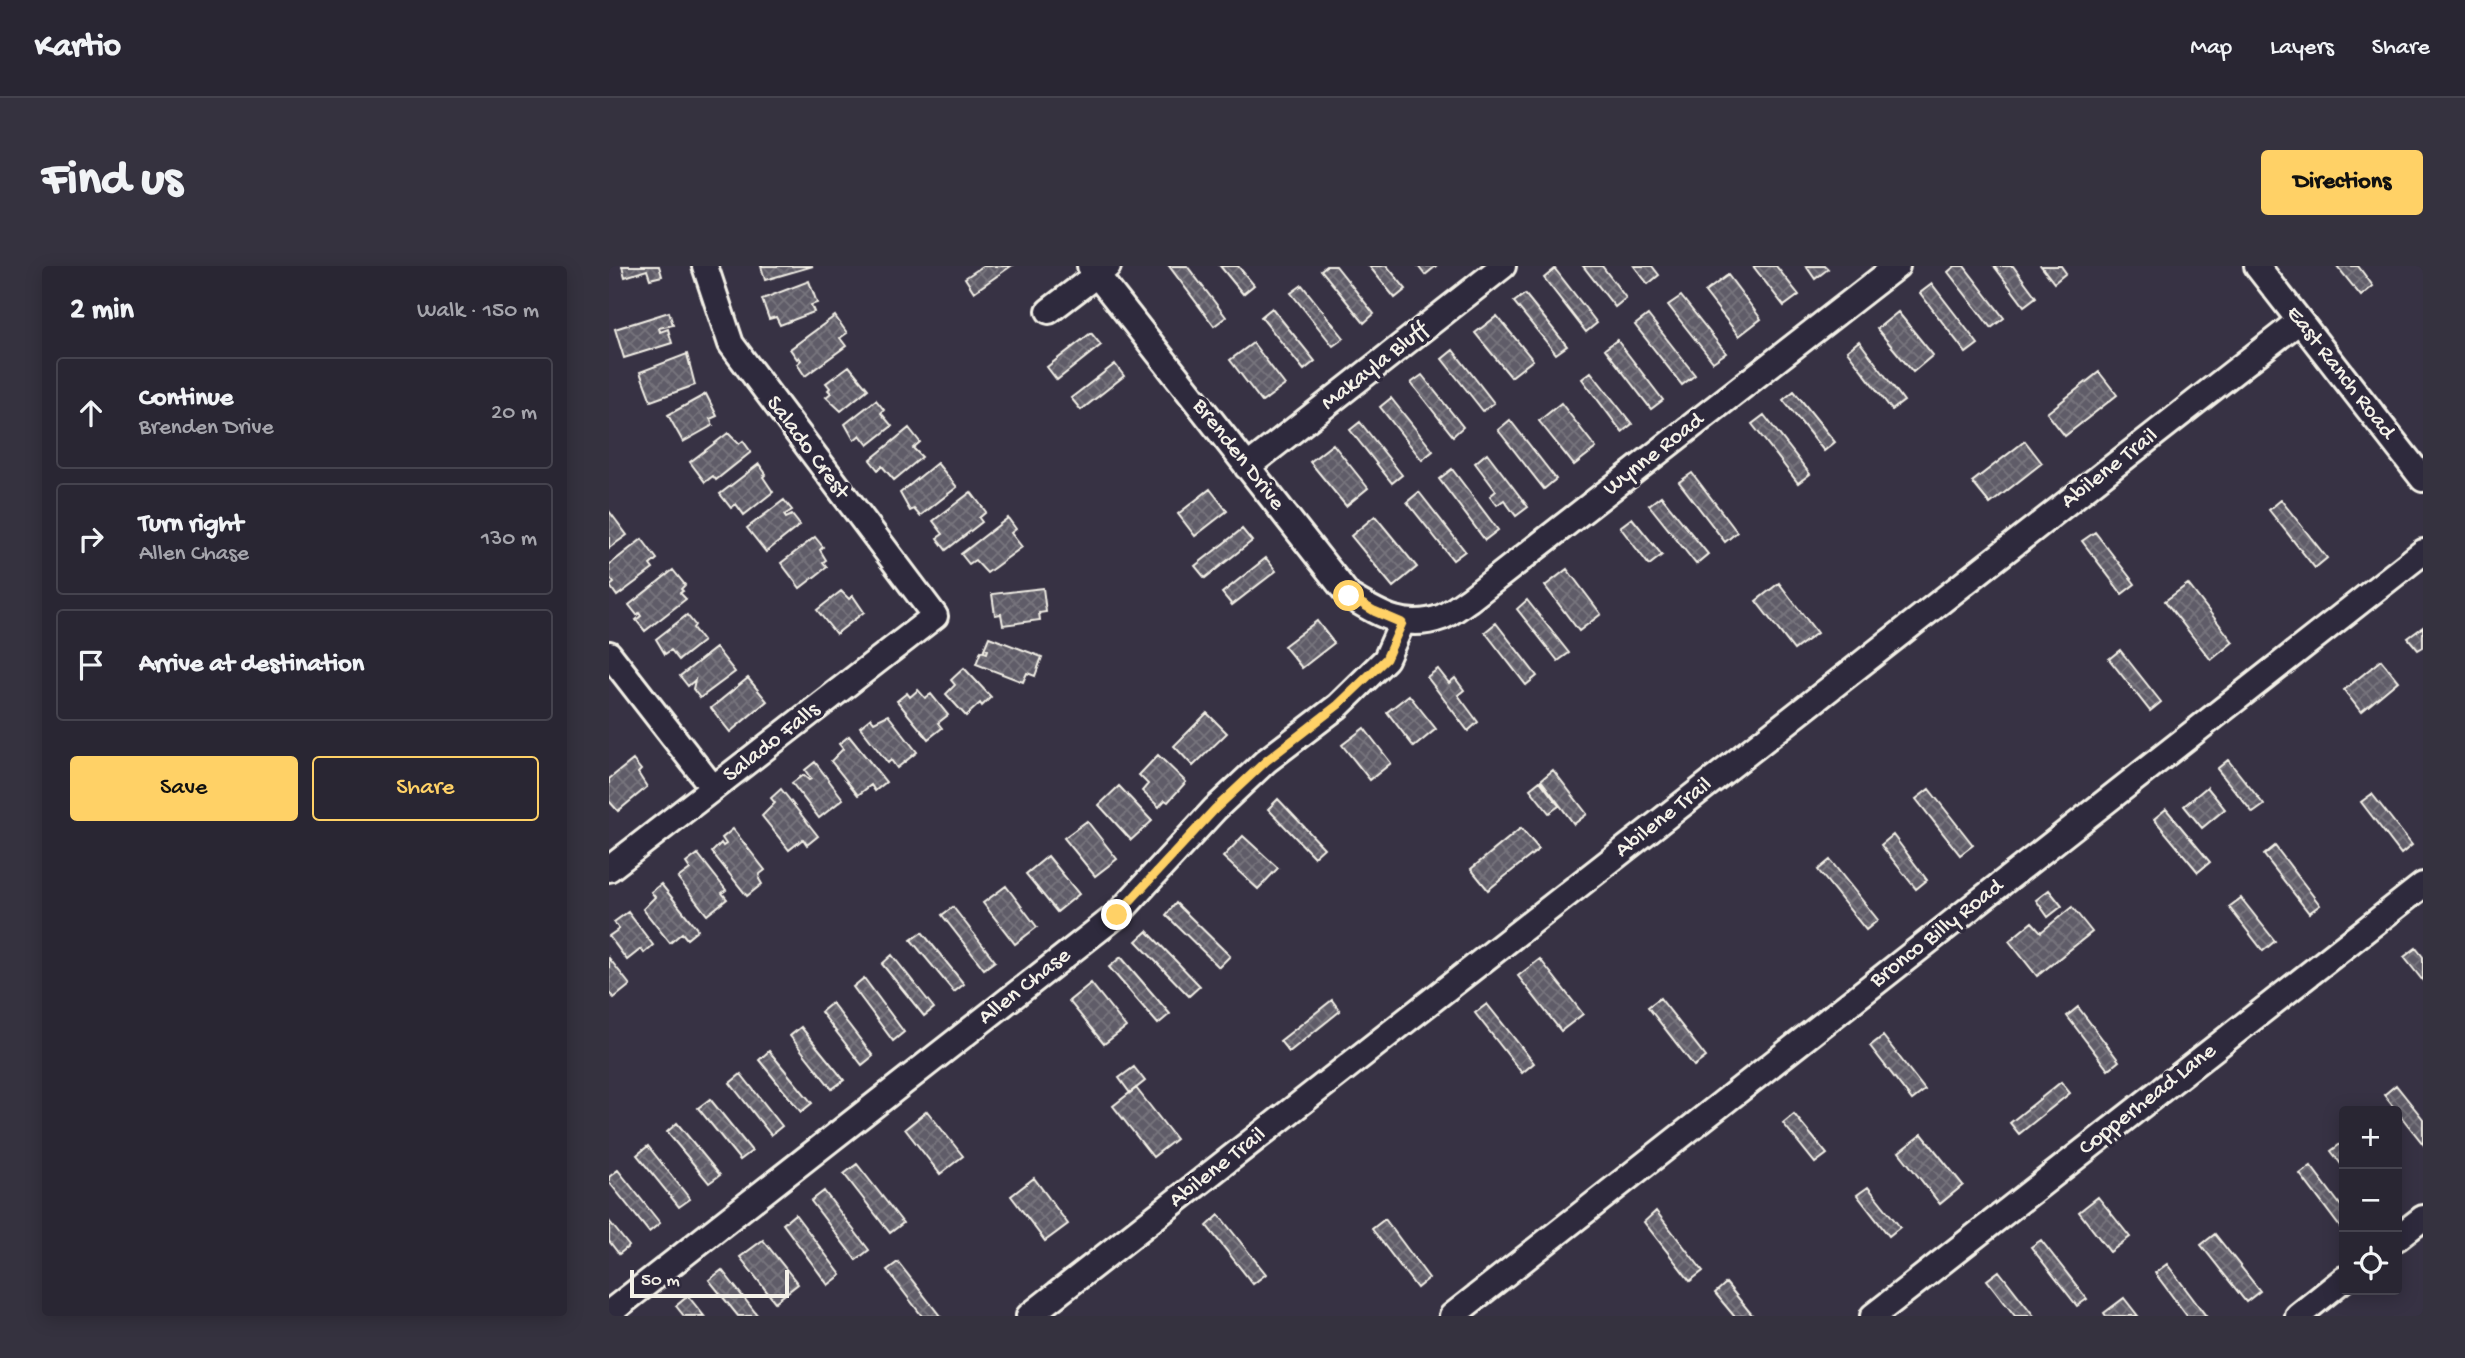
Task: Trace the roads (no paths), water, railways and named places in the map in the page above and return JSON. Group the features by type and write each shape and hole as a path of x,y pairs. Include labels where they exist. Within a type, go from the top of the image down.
{"street":[{"name":"Salado Crest","path":"705,266 731,344 935,616"},
{"name":"Makayla Bluff","path":"1247,467 1503,266"},
{"name":"Wynne Road","path":"1402,623 1442,617 1470,599 1897,266"},
{"name":"East Ranch Road","path":"2257,266 2423,479"},
{"name":"Brenden Drive","path":"1098,269 1247,467 1349,596 1402,623"},
{"path":"1049,311 1098,269"},
{"name":"Abilene Trail","path":"1029,1316 2299,321"},
{"name":"Bronco Billy Road","path":"1452,1316 2423,552"},
{"name":"Salado Falls","path":"609,869 935,616"},
{"name":"Allen Chase","path":"609,1313 1117,915 1223,801 1266,761 1338,705 1386,659 1402,623"},
{"path":"609,654 713,788"},
{"name":"Copperhead Lane","path":"1873,1316 2423,885"},
{"path":"2402,1234 2423,1217"},
{"path":"2298,1316 2339,1283"}]}
